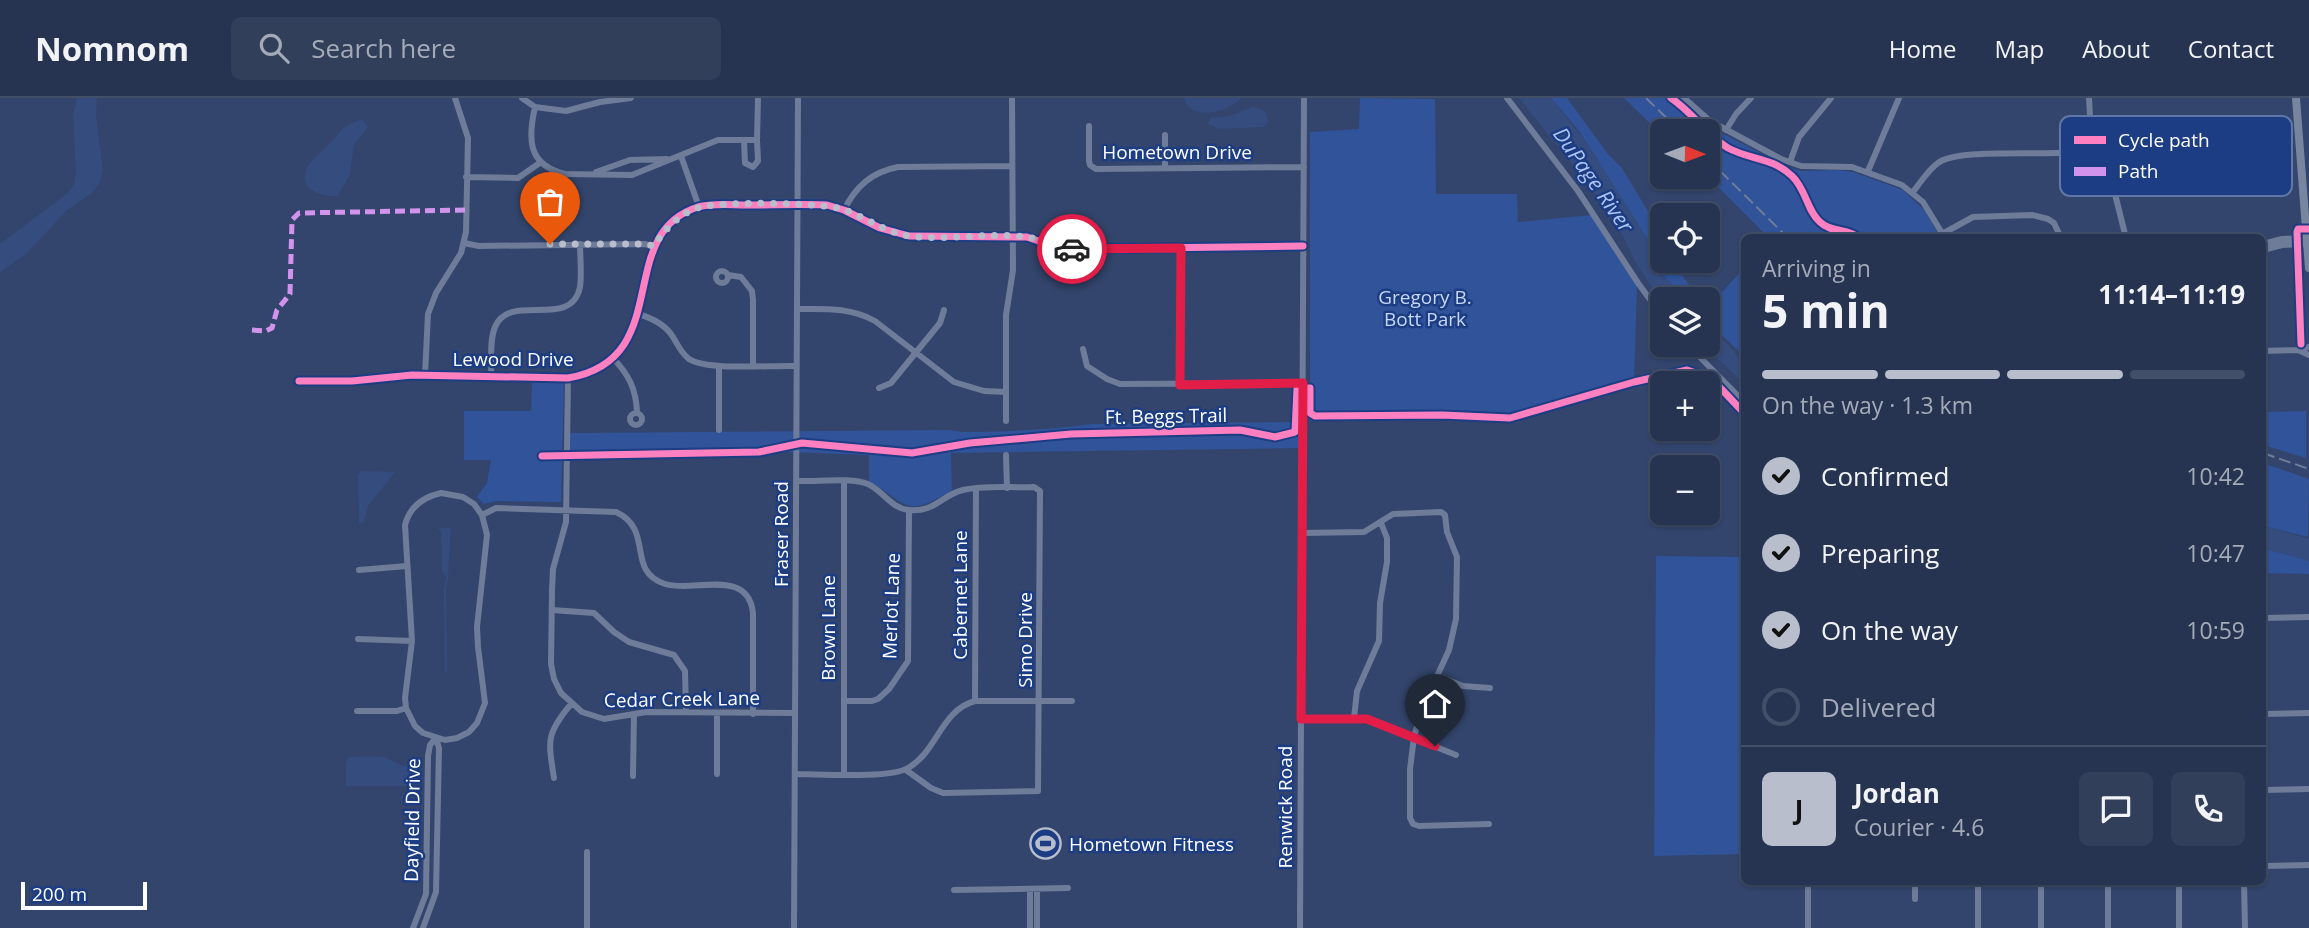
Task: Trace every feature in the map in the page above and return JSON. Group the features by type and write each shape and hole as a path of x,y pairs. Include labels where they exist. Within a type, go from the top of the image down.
{"main road":[{"path":"2299,98 2303,128 2300,132 2309,268"}],"street":[{"path":"425,375 428,314 436,293 461,253 464,243 468,138 455,98"},
{"path":"522,98 535,107 566,111 600,102 631,98"},
{"path":"744,140 745,163 749,167 756,165 758,98"},
{"name":"Fraser Road","path":"794,928 798,98"},
{"path":"1006,421 1006,315 1013,270 1013,98"},
{"name":"Renwick Road","path":"1300,928 1304,98"},
{"path":"1507,98 1578,191 1650,300"},
{"path":"1684,98 1710,121 1790,162 1801,166 1838,166 1868,171 1892,180 1913,192 1923,202 1943,234"},
{"path":"1726,130 1751,98"},
{"path":"1790,162 1799,137 1831,98"},
{"path":"1868,171 1899,98"},
{"path":"2089,98 2089,116"},
{"path":"535,107 530,142 541,162 555,172 565,174 632,174 643,172 718,140 757,140"},
{"name":"Hometown Drive","path":"1090,126 1089,161 1092,167 1304,167"},
{"path":"1165,135 1165,168"},
{"path":"1913,192 1930,170 1948,158 2060,154"},
{"path":"681,156 699,207 827,205 844,209 880,228 909,236 1027,237 1062,249 1303,246"},
{"path":"591,174 630,160 669,159"},
{"path":"466,177 519,177 541,162"},
{"path":"844,209 857,189 881,171 898,167 1012,166"},
{"path":"2116,196 2125,234"},
{"name":"Lewood Drive","path":"299,381 352,381 425,375 568,377 592,371 613,358 628,340 638,314 654,246 677,219 699,207"},
{"path":"1947,234 1973,217 2032,215 2054,223 2059,234"},
{"path":"2266,243 2282,239 2308,241"},
{"path":"2266,249 2308,241"},
{"path":"464,243 479,246 654,246"},
{"path":"491,376 493,335 500,320 522,310 560,309 575,297 580,283 580,244"},
{"path":"1180,385 1181,248"},
{"path":"728,275 741,277 752,291 753,365"},
{"path":"797,309 841,309 864,314 954,382 984,391 1006,392"},
{"path":"879,388 891,383 916,353 940,323 944,310"},
{"path":"638,314 649,317 668,329 687,358 696,363 719,367 796,366"},
{"path":"2298,351 2309,346"},
{"path":"1083,349 1087,366 1094,373 1113,382 1133,385 1303,383"},
{"path":"2266,351 2298,351 2309,355"},
{"path":"1700,357 1741,399"},
{"path":"613,358 631,381 637,412"},
{"path":"719,367 719,430"},
{"path":"554,778 549,748 552,731 571,704 561,693 552,674 553,569 566,530 568,377"},
{"path":"797,481 868,484 899,508 932,508 958,491 1007,488 1006,455"},
{"name":"Brown Lane","path":"844,482 844,774"},
{"name":"Simo Drive","path":"906,769 930,788 943,793 1038,791 1041,494 1039,488 1007,488"},
{"name":"Cabernet Lane","path":"975,701 976,489"},
{"path":"441,493 463,497 482,514 487,535 478,648 485,703 483,714 469,732 445,740 423,733 415,726 406,708 412,640 405,525 407,517 421,500 441,493"},
{"path":"482,514 496,509 612,511 630,520 639,539 644,566 662,583 727,585 745,592 753,612 753,713"},
{"name":"Merlot Lane","path":"844,701 878,699 889,690 908,661 909,510"},
{"path":"1302,533 1364,532 1386,518 1400,513 1441,512 1445,515 1447,533 1457,557 1457,604 1453,635 1414,737 1410,769 1410,818 1413,824 1489,824"},
{"path":"1354,718 1357,691 1379,640 1380,603 1387,550 1385,530 1381,523"},
{"path":"359,570 407,566"},
{"path":"552,610 594,613 629,642 674,655 685,671 686,712"},
{"path":"2266,618 2309,617"},
{"path":"358,639 412,640"},
{"path":"1438,676 1463,686 1490,688"},
{"path":"795,774 891,774 906,769 917,761 954,711 975,701 1072,701"},
{"name":"Cedar Creek Lane","path":"571,704 598,718 686,712 795,713"},
{"path":"357,711 397,711 406,708"},
{"path":"717,713 717,774"},
{"path":"2266,714 2309,713"},
{"path":"634,714 634,776"},
{"path":"1301,719 1354,718 1378,722 1456,755"},
{"name":"Dayfield Drive","path":"413,928 426,894 429,746 436,738"},
{"name":"Dayfield Drive","path":"423,928 434,900 439,748 436,738"},
{"path":"2266,790 2309,789"},
{"path":"428,792 437,792"},
{"path":"587,852 587,928"},
{"path":"427,854 437,854"},
{"path":"2266,866 2309,865"},
{"path":"1808,885 1808,928"},
{"path":"1915,885 1915,899"},
{"path":"1978,885 1978,928"},
{"path":"2041,885 2042,928"},
{"path":"2108,885 2108,928"},
{"path":"2179,885 2179,928"},
{"path":"2244,885 2245,928"},
{"path":"954,890 1068,888"},
{"path":"1030,928 1034,889"},
{"path":"1034,889 1037,928"}],"green space":[{"name":"Gregory B. Bott Park","path":"1360,98 1435,99 1436,194 1517,194 1518,222 1592,215 1637,283 1634,382 1531,408 1510,420 1310,421 1310,132 1359,129"},
{"path":"1551,98 1567,98 1608,154 1622,168 1650,215 1650,243 1579,131"},
{"path":"1624,98 1681,98 1701,119 1650,119 1650,123"},
{"path":"1720,132 1787,167 1802,171 1853,172 1903,190 1925,211 1939,234 1765,234 1720,189"},
{"path":"1741,271 1741,353 1720,333 1720,294"},
{"path":"1663,273 1681,273 1691,287 1674,287"},
{"path":"532,380 564,381 561,502 496,501 484,504 477,497 487,483 491,460 464,460 464,411 531,411"},
{"path":"1294,386 1303,387 1303,448 951,453 952,490 937,499 916,506 900,502 869,481 869,455 786,452 567,458 567,433 978,432 1091,424 1293,422"},
{"path":"2306,411 2306,458 2266,446 2266,412"},
{"path":"2266,464 2309,479 2308,537 2266,527"},
{"path":"2266,549 2309,561 2309,574 2266,573"},
{"path":"1656,556 1741,557 1741,854 1654,856"}],"water":[{"path":"77,98 97,98 96,118 103,171 99,184 92,193 67,210 26,254 0,272 0,244 68,193 74,185 76,172 73,116"},
{"path":"1184,98 1241,98 1228,108 1201,113 1187,106"},
{"name":"DuPage River","path":"1519,98 1551,98 1589,146 1650,243 1650,273 1663,273 1674,287 1652,287 1589,185"},
{"path":"1252,107 1265,113 1268,122 1263,127 1219,129 1208,124 1211,118 1230,116"},
{"path":"362,119 368,127 354,145 350,174 338,196 319,194 309,188 305,177 306,170 314,158 343,129"},
{"path":"1720,336 1741,360 1741,381 1716,357 1720,357"},
{"path":"361,471 395,472 368,506 364,522 359,523 358,475"},
{"path":"2266,527 2309,539 2309,561 2266,549"},
{"path":"438,528 451,528 448,574 445,576 442,570 441,531"},
{"path":"349,757 384,757 411,769 415,786 346,786 346,763"}],"waterway":[{"path":"446,671 445,588 448,574"}],"railway":[{"path":"1646,98 1668,119"},
{"path":"1720,171 1784,234"},
{"path":"2266,454 2309,469"}],"marked path":[{"path":"252,330 266,331 272,328 277,310 290,294 292,220 299,213 466,210"}],"cycle path":[{"path":"1671,98 1728,148 1784,170 1797,181 1809,206 1824,225 1852,234"},
{"path":"299,381 352,381 412,375 568,378 601,366 622,347 634,323 657,242 672,221 704,206 827,205 844,210 880,228 909,236 1027,237 1062,249 1303,246"},
{"path":"2301,344 2297,232 2298,229 2309,229"},
{"name":"Ft. Beggs Trail","path":"542,456 759,452 802,443 912,453 970,443 1071,434 1240,430 1275,437 1295,432 1297,389 1310,388 1310,413 1315,416 1442,415 1510,418 1634,382 1687,370 1711,378 1741,410"}],"way so far":[{"path":"550,244 654,246 677,219 699,207 827,205 844,209 880,228 909,236 1027,237 1052,247 1072,249"}],"place":[{"name":"Hometown Fitness","path":"1046,844"}],"route":[{"path":"1072,249 1181,248 1180,385 1303,383 1301,719 1367,719 1435,746"}]}
